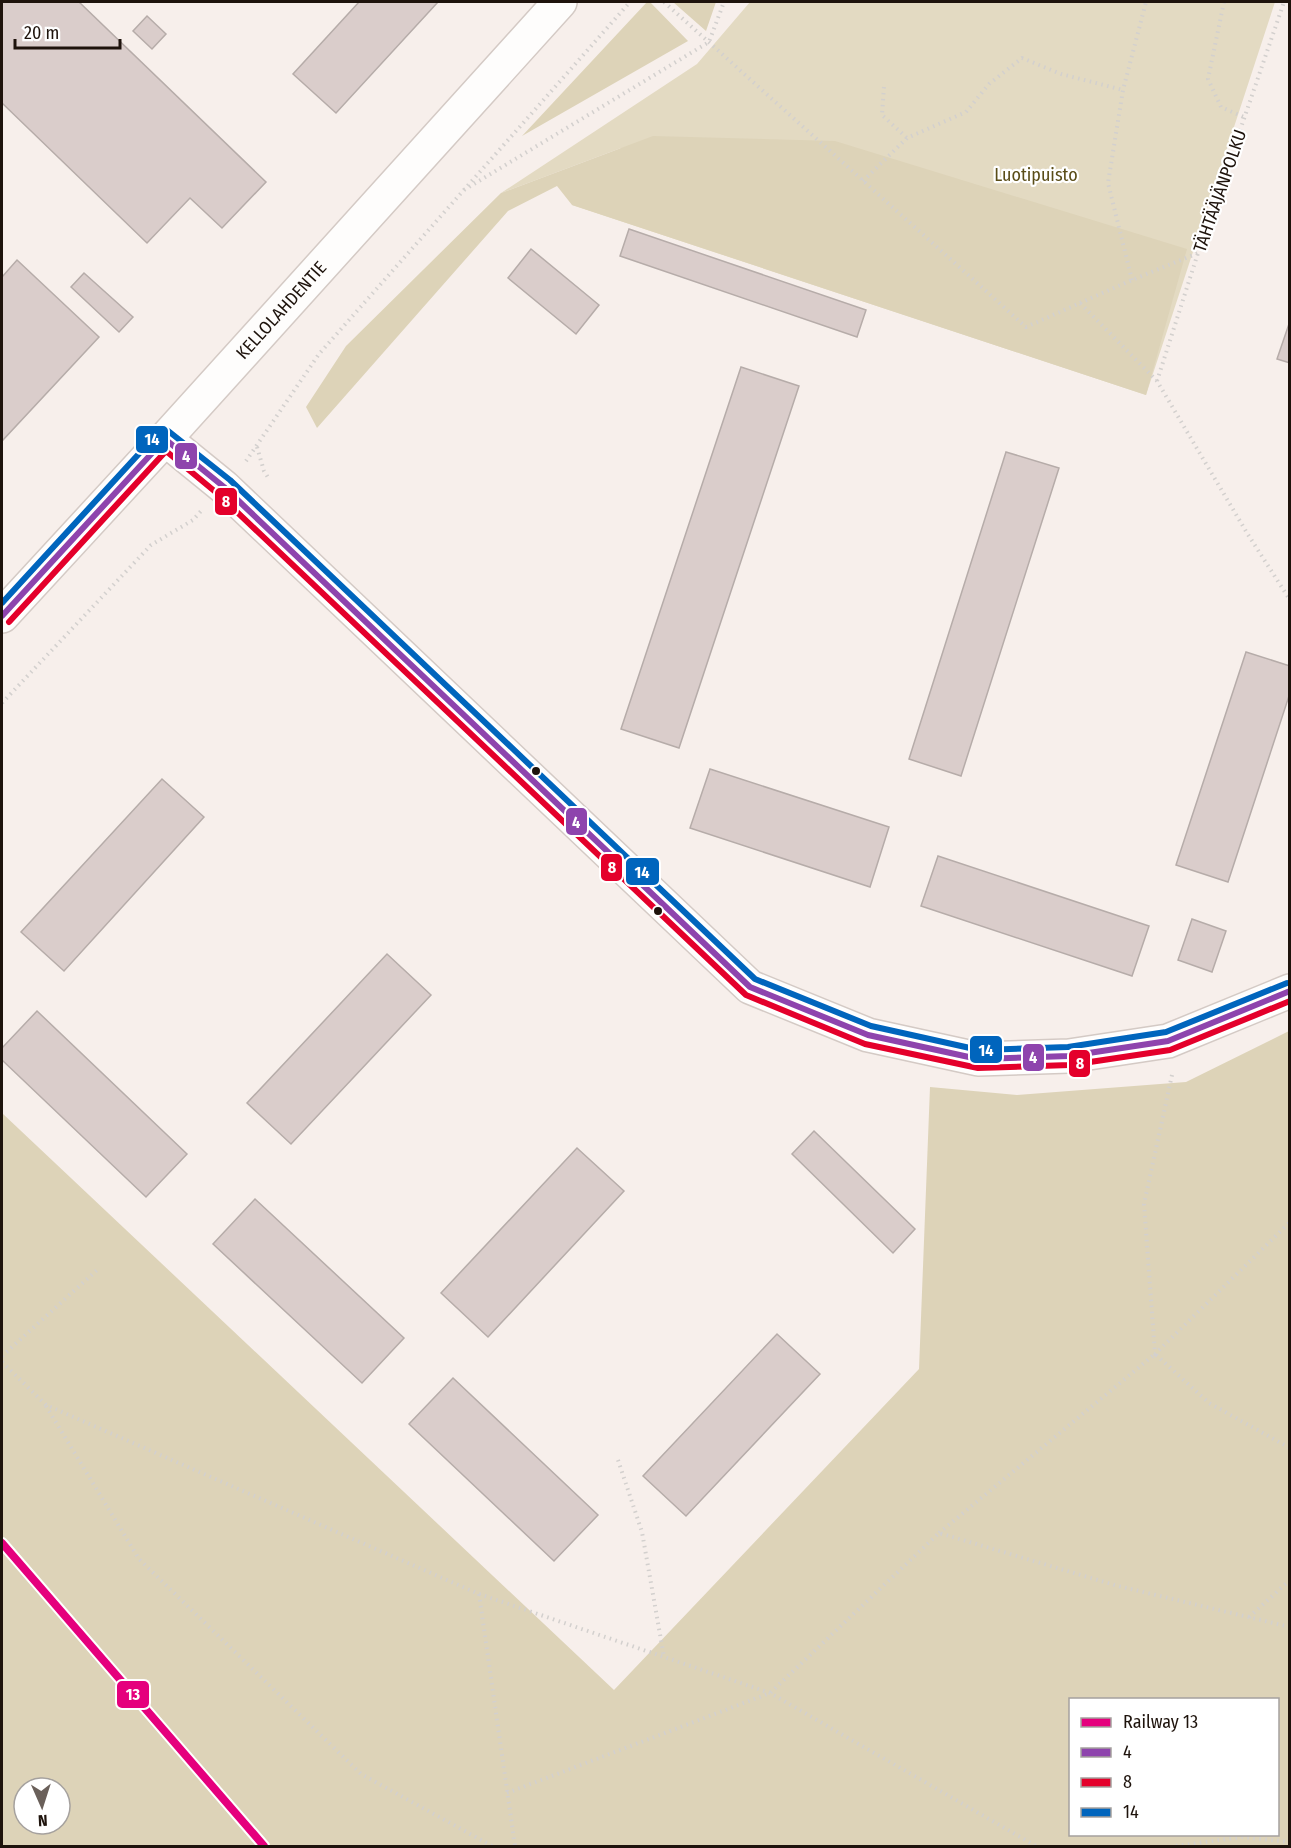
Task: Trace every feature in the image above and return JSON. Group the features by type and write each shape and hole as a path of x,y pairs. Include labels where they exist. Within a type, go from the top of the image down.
{"street":[{"name":"KELLOLAHDENTIE","path":"2,616 560,2"},
{"path":"165,439 224,487 750,987 868,1035 978,1059 1069,1056 1168,1041 1290,991"}],"path":[{"path":"2,703 151,546 193,520 224,487 250,457 319,354 630,2"},
{"path":"664,2 1026,327 1198,253"},
{"path":"460,192 709,42 724,2"},
{"path":"1132,280 1108,183 1123,90 1146,2"},
{"path":"1224,2 1208,79 1221,107 1246,118"},
{"name":"TÄHTÄÄJÄNPOLKU","path":"1156,381 1284,2"},
{"path":"863,181 907,138 966,112 989,84 1022,57 1061,74 1123,90"},
{"path":"884,87 882,115 907,138"},
{"path":"1080,303 1156,381 1247,534 1290,600"},
{"path":"1173,1068 1144,1204 1155,1354 1209,1403 1290,1448"},
{"path":"507,1793 770,1693 939,1533 1155,1354 1290,1222"},
{"path":"2,1356 97,1270"},
{"path":"2,1362 46,1405 139,1559 361,1774 492,1846"},
{"path":"46,1405 479,1594 770,1693 1036,1846"},
{"path":"618,1460 642,1532 664,1657"},
{"path":"939,1533 1118,1586 1290,1627"},
{"path":"1249,1617 1290,1580"},
{"path":"479,1594 515,1846"},
{"path":"1176,1846 1242,1837 1290,1842"}],"green space":[{"name":"Luotipuisto","path":"750,2 1275,2 1146,395 572,205 621,148 501,193 697,64"}],"shaded area":[{"path":"647,2 650,2 688,41 522,136"},
{"path":"673,2 716,2 706,31"},
{"path":"653,136 835,141 1187,249 1146,395 572,205 557,186 508,211 317,428 306,407 346,346 501,193"},
{"path":"1289,1031 1289,1846 2,1846 2,1113 614,1690 919,1369 930,1087 1017,1095 1186,1082"}],"building":[{"path":"2,2 79,2 266,182 222,228 190,198 147,243 2,103"},
{"path":"359,2 438,2 336,113 293,74"},
{"path":"147,16 166,34 152,49 133,31"},
{"path":"629,229 866,310 857,337 620,256"},
{"path":"531,249 599,305 576,334 508,278"},
{"path":"17,260 99,337 2,441 2,277"},
{"path":"84,273 133,317 119,332 71,287"},
{"path":"1290,321 1290,363 1277,359"},
{"path":"741,367 799,386 679,748 621,729"},
{"path":"1006,452 1059,468 961,776 909,759"},
{"path":"1246,652 1290,666 1290,693 1228,882 1176,865"},
{"path":"710,769 889,827 870,887 690,828"},
{"path":"162,779 204,817 64,971 21,932"},
{"path":"938,856 1149,926 1132,976 921,906"},
{"path":"1192,919 1226,931 1212,972 1178,960"},
{"path":"387,954 431,995 291,1144 247,1103"},
{"path":"37,1011 187,1154 146,1197 2,1060 2,1048"},
{"path":"814,1131 915,1229 893,1253 792,1154"},
{"path":"577,1148 624,1191 488,1337 441,1293"},
{"path":"255,1199 404,1338 362,1383 213,1244"},
{"path":"777,1334 820,1374 686,1516 643,1476"},
{"path":"453,1378 598,1515 554,1561 409,1424"}],"rail line":[{"name":"13","path":"2,1543 264,1846"}],"transit line":[{"name":"14","path":"2,603 158,433 167,430 230,480 755,979 871,1026 979,1050 1068,1047 1166,1032 1287,983"},
{"name":"4","path":"2,616 165,439 224,487 750,987 868,1035 978,1059 1069,1056 1168,1041 1290,991"},
{"name":"8","path":"9,622 166,451 218,494 746,995 865,1044 978,1068 1070,1065 1170,1050 1290,1001"}]}
